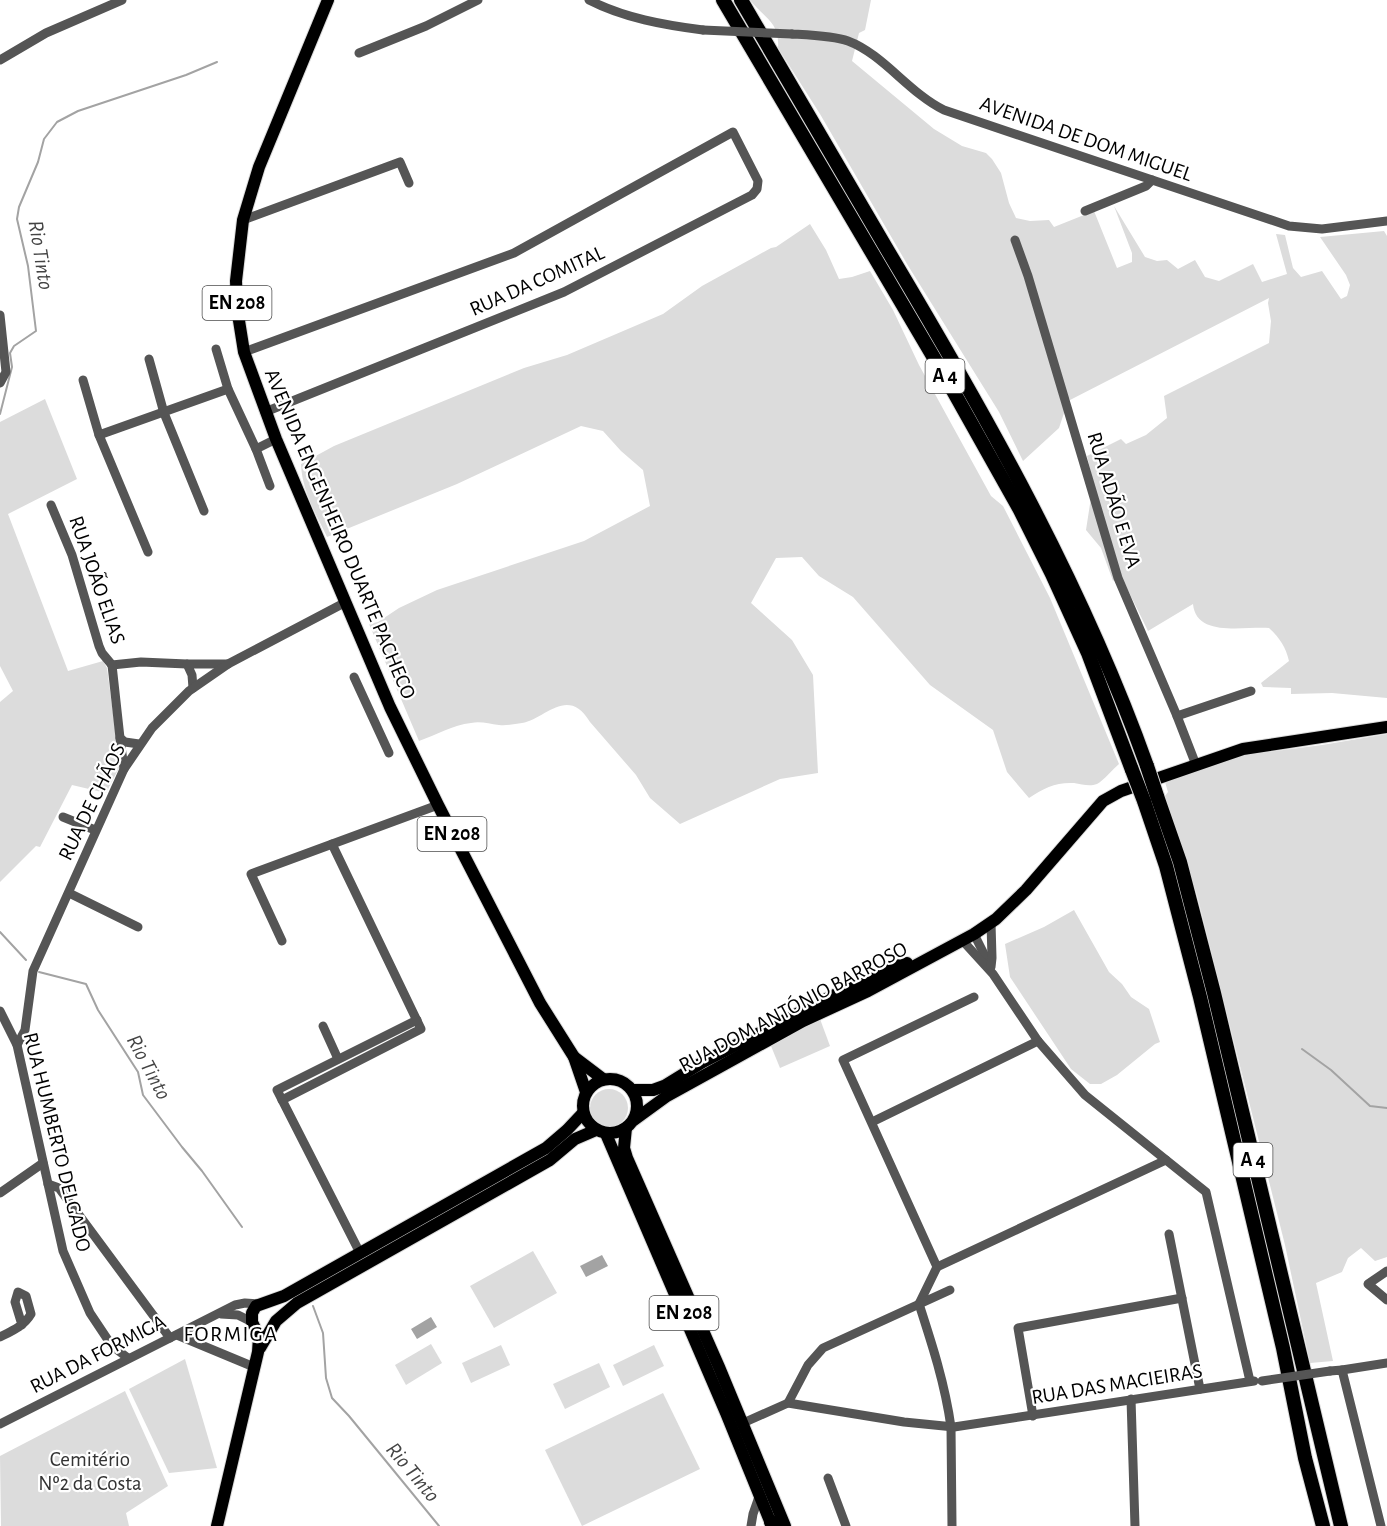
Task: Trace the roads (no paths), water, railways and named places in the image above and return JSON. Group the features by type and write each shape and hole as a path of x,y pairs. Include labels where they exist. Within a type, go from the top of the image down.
{"highway":[{"name":"A 4","path":"723,0 947,380 1020,510 1088,653 1132,770 1150,799 1180,862 1214,993 1341,1526"},
{"name":"A 4","path":"741,0 960,372 1031,503 1100,646 1127,711 1147,766 1150,799 1200,997 1283,1348 1305,1458 1323,1526"}],"main road":[{"name":"AVENIDA ENGENHEIRO DUARTE PACHECO","path":"328,0 260,167 243,220 236,281 237,308 244,352 276,439 390,707 540,1003 574,1057 586,1092"},
{"path":"933,954 974,934 991,922 1026,890 1103,801 1121,790 1243,749 1387,727"},
{"name":"RUA DOM ANTÓNIO BARROSO","path":"632,1090 653,1090 664,1086 703,1062 822,1001 890,968 933,954"},
{"name":"RUA DOM ANTÓNIO BARROSO","path":"630,1124 667,1096 803,1021 868,991 933,954"},
{"name":"AVENIDA ENGENHEIRO DUARTE PACHECO","path":"574,1057 603,1079"},
{"path":"586,1092 603,1079"},
{"name":"EN 208","path":"603,1079 624,1082 632,1090 637,1100 637,1110 630,1124 624,1148 627,1158 742,1423 775,1525"},
{"name":"EN 208","path":"586,1092 582,1102 583,1113 588,1122 601,1132 623,1169 775,1525"},
{"path":"217,1526 258,1352 259,1337 253,1323 252,1313 262,1304 277,1299 546,1148 583,1113"},
{"path":"253,1323 262,1329 274,1323 297,1303 550,1160 575,1140 601,1132 616,1133 630,1124"},
{"path":"258,1352 274,1323 274,1309 262,1304"}],"street":[{"path":"0,60 46,33 122,0"},
{"path":"359,53 426,26 478,0"},
{"name":"AVENIDA DE DOM MIGUEL","path":"589,0 635,18 703,30 792,34 848,41 873,56 928,102 944,110 1289,226 1322,229 1387,221"},
{"path":"616,11 619,0"},
{"name":"RUA DA COMITAL","path":"244,352 514,254 733,132 759,181 752,195 543,302 265,412"},
{"path":"243,220 400,162 409,183"},
{"path":"1085,211 1146,186 1152,180"},
{"name":"RUA ADÃO E EVA","path":"1015,240 1118,578 1196,765"},
{"path":"0,315 6,372 0,383"},
{"path":"216,349 228,388 270,486"},
{"path":"149,359 164,412 204,511"},
{"path":"83,380 99,435 148,552"},
{"path":"99,435 228,388"},
{"path":"256,449 276,439"},
{"name":"RUA JOÃO ELIAS","path":"51,505 72,555 99,646 112,664"},
{"name":"RUA DE CHÃOS","path":"17,1045 25,1030 33,971 95,830 124,769 139,744 172,705 193,688 228,664 346,602"},
{"path":"124,769 112,664 141,662 228,664"},
{"path":"186,664 192,675 193,688"},
{"path":"354,677 389,753"},
{"path":"1177,716 1251,691"},
{"path":"372,716 390,707"},
{"path":"120,738 125,742 139,744"},
{"path":"282,941 251,874 438,805"},
{"path":"63,817 95,830"},
{"path":"282,1100 421,1029 332,844"},
{"path":"69,893 138,927"},
{"path":"991,922 992,971"},
{"path":"974,934 992,971 1038,1041 1085,1095 1206,1192 1250,1381"},
{"path":"962,940 992,971"},
{"path":"937,1267 843,1060 974,997"},
{"name":"RUA HUMBERTO DELGADO","path":"0,1011 17,1045 58,1233 67,1260 90,1314 112,1346 128,1358"},
{"path":"343,1278 349,1268 361,1260 360,1253 277,1090 417,1020"},
{"path":"323,1026 338,1059"},
{"path":"872,1122 1038,1041"},
{"path":"952,1526 951,1427 938,1362 919,1304 937,1267 1166,1160"},
{"path":"0,1193 43,1163"},
{"path":"48,1184 59,1188 173,1337 254,1367"},
{"path":"1169,1234 1200,1389"},
{"path":"360,1253 366,1257 380,1251 390,1251"},
{"path":"1387,1271 1368,1284 1387,1300"},
{"path":"742,1423 788,1403 808,1365 823,1348 950,1290"},
{"path":"1033,1416 1018,1328 1182,1298"},
{"name":"RUA DA FORMIGA","path":"0,1424 235,1305 262,1304"},
{"path":"213,1316 238,1315 253,1323"},
{"path":"0,1337 22,1325"},
{"name":"RUA HUMBERTO DELGADO","path":"112,1346 114,1366"},
{"path":"1381,1526 1342,1370 1387,1363"},
{"name":"RUA DAS MACIEIRAS","path":"788,1403 904,1422 951,1427 1250,1381 1342,1370"},
{"path":"1131,1399 1135,1526"},
{"path":"828,1478 846,1526"},
{"path":"751,1526 760,1494"}],"waterway":[{"name":"Rio Tinto","path":"0,414 12,367 10,353 14,346 36,331 28,266 17,219 19,207 38,162 44,139 57,122 78,111 186,75 217,62"},
{"name":"Rio Tinto","path":"0,932 26,960"},
{"name":"Rio Tinto","path":"39,972 86,984 98,1010 138,1072 143,1095 242,1227"},
{"path":"1302,1049 1331,1070 1370,1106 1387,1108"},
{"name":"Rio Tinto","path":"313,1306 323,1333 326,1378 332,1398 439,1526"}],"district":[{"name":"FORMIGA","path":"231,1334"}],"park label":[{"name":"Cemitério Nº2 da Costa","path":"90,1471"}]}
